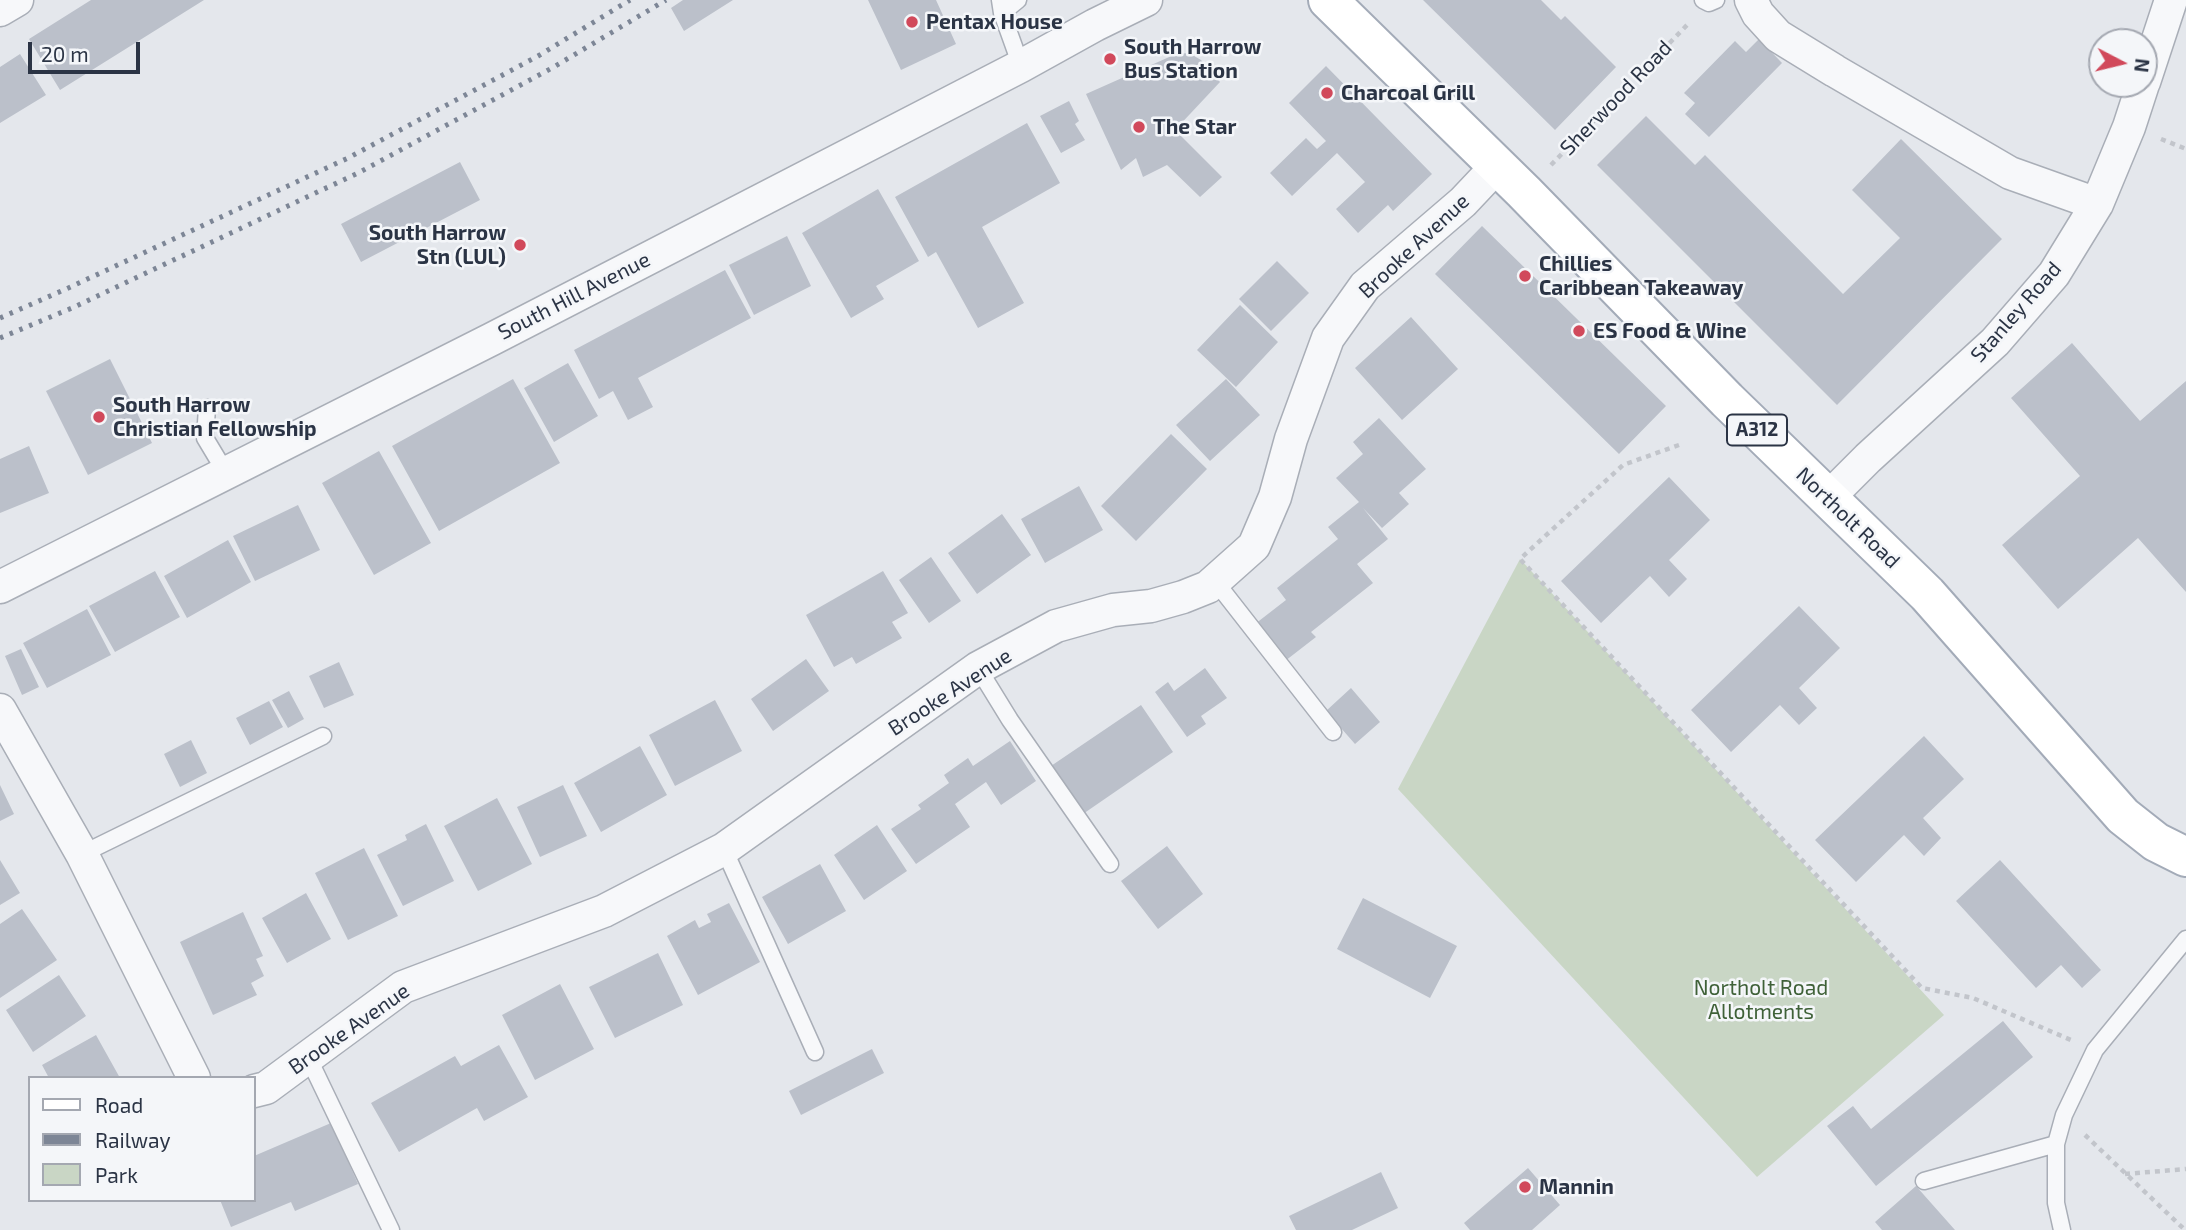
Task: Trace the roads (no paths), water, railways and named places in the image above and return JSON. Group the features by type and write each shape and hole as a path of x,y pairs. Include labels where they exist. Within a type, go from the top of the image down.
{"main road":[{"name":"Northolt Road","path":"1328,0 1511,179 1727,400 1927,594 2123,816 2156,842 2186,857"}],"street":[{"path":"0,10 17,0"},
{"name":"South Hill Avenue","path":"0,587 492,339 1021,66 1095,24 1146,0"},
{"path":"1751,0 1758,14 1778,36 1835,71 2010,173 2097,204"},
{"name":"Stanley Road","path":"2158,42 2172,0"},
{"name":"Stanley Road","path":"1828,498 1995,342 2054,274 2097,204 2139,98"},
{"name":"Brooke Avenue","path":"256,1090 266,1088 402,987 604,911 724,849 978,668 1056,626 1112,610 1151,606 1209,587 1254,546 1276,497 1291,439 1328,338 1365,286 1463,202 1511,179"},
{"path":"0,710 82,854 193,1076"}],"lane":[{"path":"1018,0 1001,7 1021,66"},
{"path":"207,408 205,438 226,473"},
{"path":"1216,581 1333,732"},
{"path":"978,668 1010,720 1110,864"},
{"path":"82,854 323,736"},
{"path":"724,849 815,1052"},
{"path":"2062,1230 2056,1203 2056,1144 2064,1115 2095,1050 2186,939"},
{"path":"308,1057 391,1230"},
{"path":"1924,1181 2056,1144"}],"railway":[{"path":"0,318 348,158 538,56 630,0"},
{"path":"0,338 72,308 360,172 552,68 666,0"}],"place":[{"name":"Pentax House","path":"912,22"},
{"name":"South Harrow Bus Station","path":"1110,59"},
{"name":"Charcoal Grill","path":"1327,93"},
{"name":"The Star","path":"1139,127"},
{"name":"South Harrow Stn (LUL)","path":"520,245"},
{"name":"Chillies Caribbean Takeaway","path":"1525,276"},
{"name":"ES Food & Wine","path":"1579,331"},
{"name":"South Harrow Christian Fellowship","path":"99,417"},
{"name":"Mannin","path":"1525,1187"}],"park label":[{"name":"Northolt Road Allotments","path":"1761,1000"}]}
